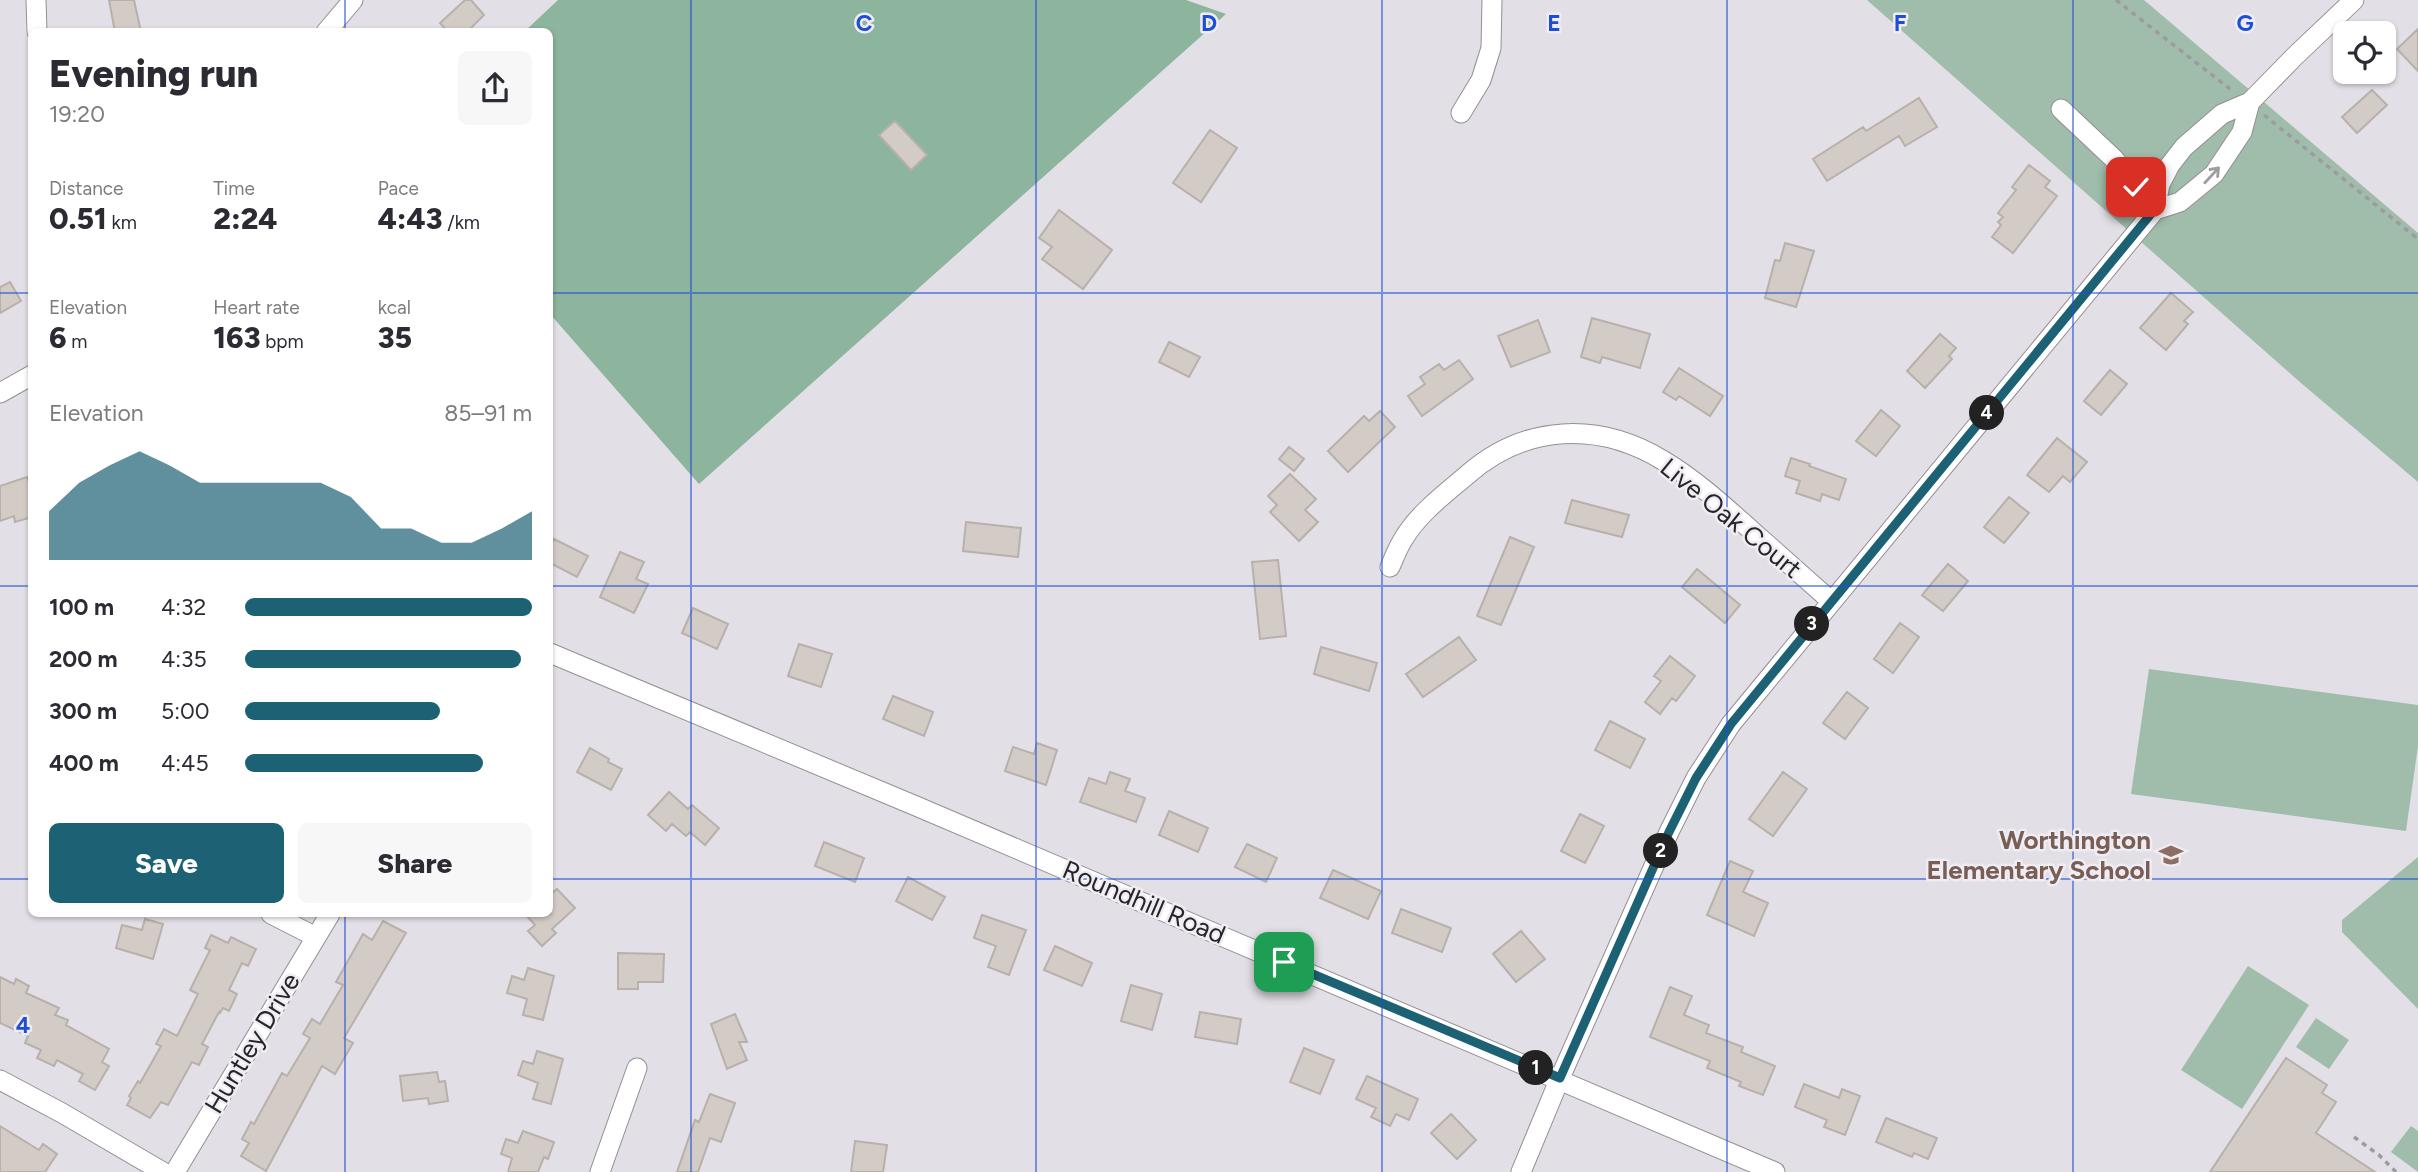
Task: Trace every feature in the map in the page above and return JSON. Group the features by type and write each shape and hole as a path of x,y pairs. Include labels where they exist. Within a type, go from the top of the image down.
{"street":[{"path":"36,0 37,28"},
{"path":"329,28 353,0"},
{"path":"1461,113 1481,80 1491,48 1492,0"},
{"path":"1521,1172 1663,844 1696,778 1731,724 2155,209 2160,184 2170,165 2184,148 2222,114 2250,102 2354,0"},
{"path":"2155,209 2180,202 2214,174 2242,132 2250,102"},
{"path":"2061,109 2114,159 2155,209"},
{"path":"0,393 28,377"},
{"name":"Live Oak Court","path":"1390,567 1403,539 1418,519 1476,467 1503,449 1532,438 1564,434 1599,435 1634,445 1664,460 1717,500 1830,601"},
{"name":"Roundhill Road","path":"553,654 1560,1078 1775,1172"},
{"path":"277,917 316,937"},
{"name":"Huntley Drive","path":"175,1172 328,917"},
{"path":"600,1172 637,1068"},
{"path":"0,1080 163,1172"}],"path":[{"path":"2116,0 2218,82 2250,102 2418,239"},
{"path":"2354,1137 2379,1155 2396,1172"}],"green space":[{"path":"558,0 1186,0 1226,14 699,484 553,317 553,28 528,28"},
{"path":"1867,0 2144,0 2418,233 2418,482 2301,383"},
{"path":"2149,669 2418,705 2418,746 2406,831 2131,794"},
{"path":"2418,857 2418,1009 2342,932 2342,920"},
{"path":"2248,966 2309,1005 2242,1109 2181,1070"},
{"path":"2316,1018 2349,1040 2329,1069 2296,1047"},
{"path":"2411,1126 2418,1131 2418,1172 2391,1152"}],"building":[{"path":"109,0 134,0 140,28 114,28"},
{"path":"465,0 471,0 484,15 471,28 444,28 440,23"},
{"path":"2418,29 2418,71 2397,49"},
{"path":"2372,90 2387,105 2357,133 2342,117"},
{"path":"1919,98 1937,127 1905,146 1899,136 1827,181 1813,159 1863,127 1866,131"},
{"path":"895,121 927,155 911,170 879,135"},
{"path":"1210,130 1237,148 1201,202 1173,183"},
{"path":"2029,165 2050,181 2045,187 2057,196 2013,253 1992,237 2001,225 1998,222 2003,217 1998,213 2016,190 2012,187"},
{"path":"1059,210 1112,250 1083,289 1042,259 1052,247 1039,238"},
{"path":"1785,243 1814,251 1796,307 1765,298 1775,260 1780,261"},
{"path":"10,282 21,301 0,313 0,287"},
{"path":"2171,293 2193,312 2184,321 2188,324 2166,350 2140,328"},
{"path":"1592,318 1650,334 1640,368 1602,357 1600,363 1581,357"},
{"path":"1538,320 1550,352 1511,367 1498,336"},
{"path":"1940,334 1956,348 1949,356 1952,359 1925,388 1907,371"},
{"path":"1169,342 1200,357 1189,377 1159,362"},
{"path":"1459,360 1473,379 1422,416 1408,396 1425,384 1420,377 1439,364 1444,370"},
{"path":"1679,368 1723,396 1710,416 1679,396 1676,400 1663,392"},
{"path":"2110,370 2127,384 2101,415 2084,401"},
{"path":"1881,410 1900,426 1876,456 1856,441"},
{"path":"1380,411 1395,427 1348,472 1328,451 1364,416 1369,421"},
{"path":"2057,438 2087,462 2070,482 2063,476 2049,492 2027,475"},
{"path":"1289,447 1304,459 1294,471 1279,459"},
{"path":"1791,458 1846,479 1839,500 1822,494 1820,501 1796,493 1800,481 1785,476"},
{"path":"1290,474 1316,499 1305,510 1318,522 1299,541 1270,512 1277,505 1268,496"},
{"path":"27,477 28,518 15,522 14,516 0,521 0,486"},
{"path":"2009,497 2029,513 2004,543 1984,527"},
{"path":"1572,500 1629,515 1622,537 1565,523"},
{"path":"966,522 1021,528 1018,557 963,551"},
{"path":"1510,537 1534,547 1501,625 1477,616"},
{"path":"553,541 588,556 577,577 553,565"},
{"path":"620,552 644,562 636,579 648,584 634,613 600,597"},
{"path":"1278,560 1286,636 1260,639 1252,562"},
{"path":"1948,564 1968,581 1943,611 1922,595"},
{"path":"1697,569 1740,605 1725,623 1682,587"},
{"path":"693,608 728,624 717,649 682,633"},
{"path":"1900,623 1919,637 1893,673 1874,659"},
{"path":"1459,637 1476,660 1423,697 1406,674"},
{"path":"799,644 832,654 821,687 788,676"},
{"path":"1321,647 1377,663 1369,691 1314,674"},
{"path":"1670,656 1695,676 1676,701 1672,698 1660,714 1645,702 1661,681 1654,676"},
{"path":"1847,692 1868,708 1845,739 1823,723"},
{"path":"893,696 933,712 924,736 883,719"},
{"path":"1610,721 1645,739 1630,768 1595,750"},
{"path":"1037,743 1057,750 1046,785 1005,771 1013,747 1034,754"},
{"path":"590,748 622,769 611,790 577,772"},
{"path":"1110,772 1130,779 1125,791 1145,798 1136,822 1080,802 1089,778 1106,784"},
{"path":"1783,772 1807,789 1773,836 1749,819"},
{"path":"669,792 688,809 692,805 719,828 705,845 690,832 686,836 672,824 666,831 648,815"},
{"path":"1169,811 1208,828 1198,852 1159,835"},
{"path":"1580,814 1604,826 1585,863 1561,851"},
{"path":"824,842 864,858 855,882 815,866"},
{"path":"1247,844 1277,858 1266,882 1235,867"},
{"path":"1730,861 1753,871 1743,892 1768,903 1754,936 1707,915"},
{"path":"1333,870 1381,891 1368,919 1320,898"},
{"path":"908,877 945,897 932,920 896,901"},
{"path":"557,889 575,908 552,929 556,933 542,946 528,931 535,925 528,917 553,917 553,892"},
{"path":"1401,909 1451,928 1442,952 1392,933"},
{"path":"982,915 1026,930 1009,975 988,967 996,946 974,938"},
{"path":"145,919 163,924 153,959 116,948 122,925 142,930"},
{"path":"383,921 406,933 344,1038 353,1043 335,1074 322,1066 266,1171 241,1156 249,1143 242,1139 251,1122 254,1124 282,1073 287,1076 310,1038 303,1034 312,1019 320,1024 343,985 336,982 363,934 372,940"},
{"path":"1521,931 1545,959 1516,982 1493,954"},
{"path":"211,935 228,943 231,937 256,949 248,966 242,963 229,990 237,994 229,1011 223,1008 219,1012 202,1044 208,1047 199,1065 192,1062 168,1105 161,1102 150,1118 127,1105 131,1098 129,1096 138,1081 140,1083 161,1046 156,1044 164,1029 177,1036 198,994 190,990 210,950 205,948"},
{"path":"1055,946 1092,963 1082,986 1044,970"},
{"path":"618,953 664,954 663,982 638,982 638,989 618,989"},
{"path":"528,968 554,976 543,1020 523,1015 527,999 507,993 512,976 524,980"},
{"path":"0,977 14,984 16,979 29,986 26,993 59,1008 55,1015 68,1020 66,1025 109,1049 102,1062 109,1066 95,1090 79,1081 83,1074 57,1060 54,1066 37,1058 41,1050 25,1043 28,1036 0,1023"},
{"path":"1131,985 1162,994 1152,1030 1121,1021"},
{"path":"1670,987 1692,996 1684,1015 1709,1025 1706,1033 1743,1047 1741,1052 1775,1066 1763,1095 1739,1086 1741,1082 1707,1068 1710,1061 1650,1037"},
{"path":"1200,1012 1241,1019 1237,1044 1195,1037"},
{"path":"735,1014 747,1042 739,1042 747,1060 727,1069 711,1024"},
{"path":"1304,1048 1334,1060 1320,1094 1290,1082"},
{"path":"537,1051 563,1059 551,1104 533,1099 538,1083 518,1075 523,1061 533,1064"},
{"path":"2286,1058 2327,1085 2322,1093 2336,1102 2316,1133 2375,1172 2210,1172"},
{"path":"437,1072 439,1082 445,1081 448,1101 429,1104 428,1098 403,1101 400,1076"},
{"path":"1367,1076 1418,1099 1409,1120 1396,1114 1390,1126 1371,1117 1376,1108 1356,1099"},
{"path":"1804,1084 1839,1098 1842,1089 1860,1096 1845,1135 1824,1127 1827,1120 1795,1107"},
{"path":"710,1094 735,1103 721,1142 710,1138 698,1172 677,1172 695,1120 699,1122"},
{"path":"1451,1114 1476,1140 1457,1159 1431,1133"},
{"path":"1886,1118 1937,1138 1928,1159 1914,1153 1912,1157 1876,1142"},
{"path":"0,1126 39,1150 43,1144 57,1154 45,1172 0,1172"},
{"path":"523,1131 554,1142 548,1159 544,1157 538,1172 508,1172 512,1158 501,1154 506,1139 518,1143"},
{"path":"855,1141 887,1145 883,1172 851,1172"}],"place":[{"name":"Worthington Elementary School","path":"2171,855"}],"route":[{"path":"1284,962 1560,1078 1669,832 1696,778 1731,724 1830,601 2155,209 2136,187"}]}
